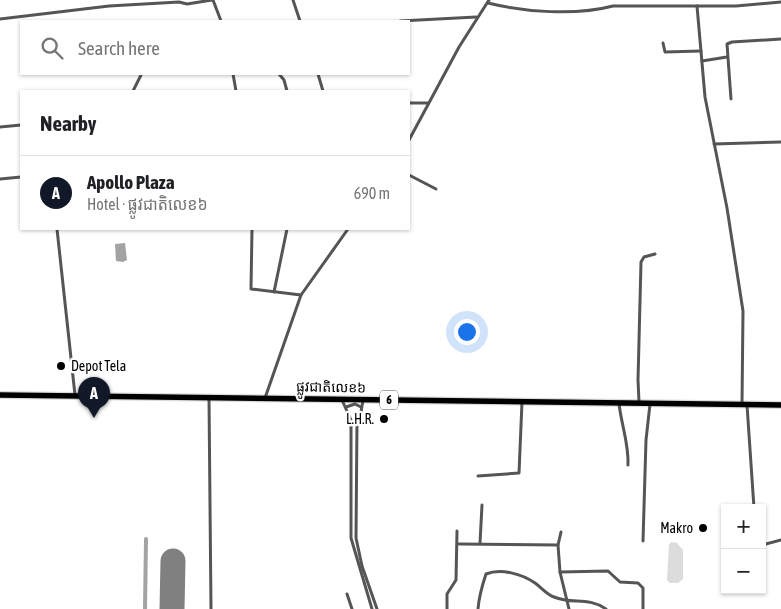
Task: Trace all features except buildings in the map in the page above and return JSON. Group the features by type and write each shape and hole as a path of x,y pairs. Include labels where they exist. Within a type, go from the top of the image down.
{"highway":[{"name":"ផ្លូវជាតិលេខ៦","path":"0,394 780,405"}],"street":[{"path":"132,0 132,5"},
{"path":"0,19 132,5 179,2 195,4 213,0 221,20"},
{"path":"293,0 300,20"},
{"path":"693,0 714,144 728,208 743,311 744,404 754,504"},
{"path":"410,138 477,17 488,2 521,10 598,10 613,6 736,6 781,2"},
{"path":"410,20 477,17"},
{"path":"731,99 727,44 781,38"},
{"path":"663,43 665,52 701,51"},
{"path":"702,61 727,57"},
{"path":"134,90 141,75"},
{"path":"233,75 236,90"},
{"path":"280,75 284,80 287,90"},
{"path":"318,75 323,90"},
{"path":"410,103 428,103"},
{"path":"0,127 20,125"},
{"path":"714,144 781,142"},
{"path":"410,176 436,189"},
{"path":"0,179 20,177"},
{"path":"57,230 75,396"},
{"path":"252,230 250,287 301,295"},
{"path":"274,292 287,230"},
{"path":"265,398 301,295 347,230"},
{"path":"639,403 641,262 644,257 655,254"},
{"path":"209,397 211,609"},
{"path":"342,399 351,420 351,538 372,609"},
{"path":"363,400 356,429 356,538 362,566 377,609"},
{"path":"478,476 519,474 522,402"},
{"path":"619,403 621,421 628,447 628,465"},
{"path":"643,541 646,440 650,403"},
{"path":"346,407 356,404 361,407"},
{"path":"480,543 482,505"},
{"path":"446,609 447,594 456,580 459,544 457,530"},
{"path":"561,532 558,545 560,572 569,609"},
{"path":"351,538 356,538"},
{"path":"766,544 781,540"},
{"path":"459,544 558,545"},
{"path":"560,572 608,571 620,582 638,583 643,588 644,609"},
{"path":"478,609 479,593 486,574 491,572 516,574 535,583 554,597 594,602 606,609"},
{"path":"347,594 352,609"}],"shaded area":[{"path":"125,243 127,260 123,262 116,261 115,244"},
{"path":"671,542 677,543 683,550 683,579 678,583 670,583 667,580 669,545"}],"waterway":[{"path":"145,609 146,539"}],"runway":[{"path":"172,609 173,561"}],"place":[{"name":"Depot Tela","path":"61,366"},
{"name":"Apollo Plaza","path":"94,418"},
{"name":"L.H.R.","path":"384,419"},
{"name":"Makro","path":"703,528"}]}
